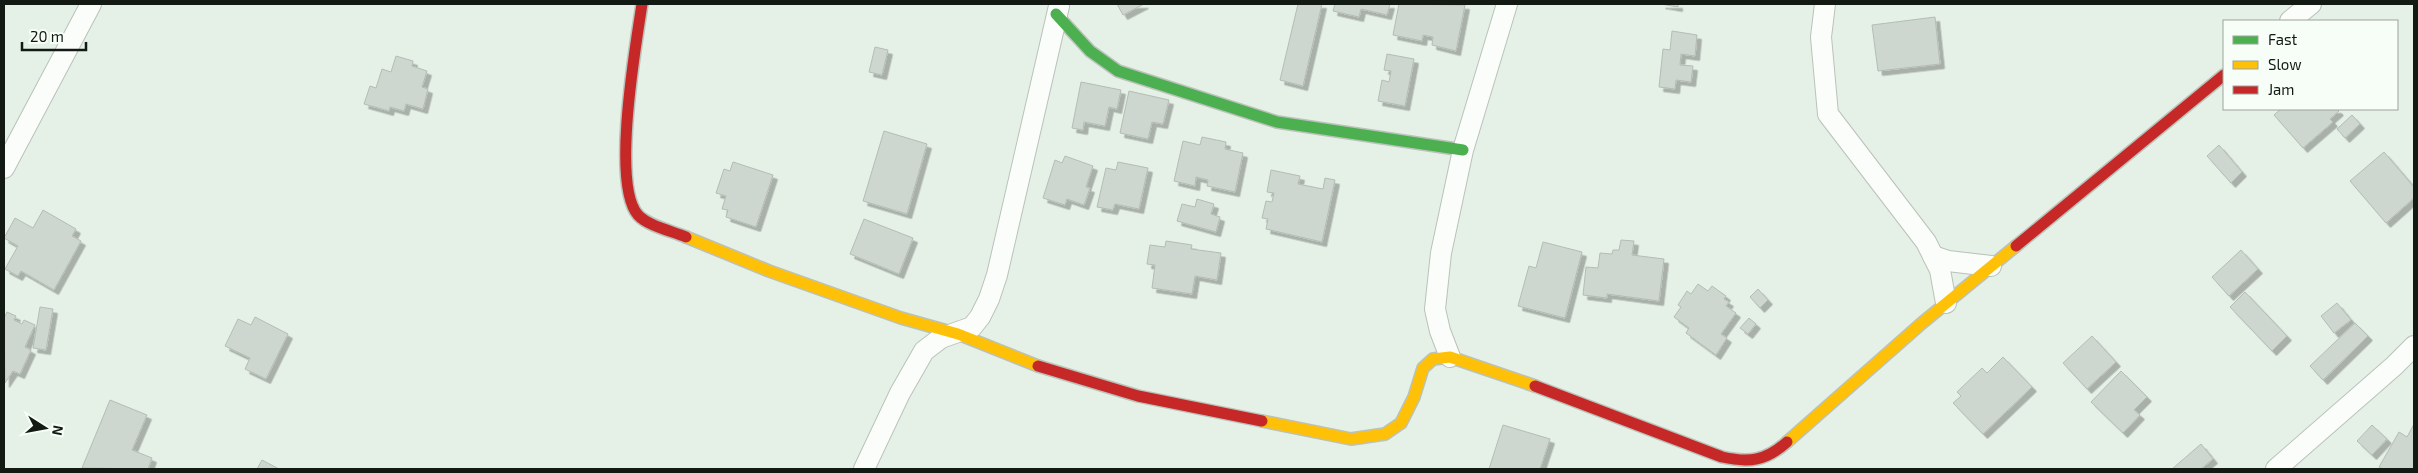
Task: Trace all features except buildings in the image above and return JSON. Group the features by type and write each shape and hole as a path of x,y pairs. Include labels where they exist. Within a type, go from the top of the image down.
{"street":[{"path":"4,168 91,4"},
{"path":"642,4 631,82 626,149 632,202 638,214 654,224 769,271 901,318 958,334 1044,368 1138,396 1351,439 1385,434 1401,423 1414,397 1423,368 1433,359 1450,357 1503,374 1746,465 1772,455 1946,303 2223,76"},
{"path":"1450,357 1440,332 1435,309 1441,254 1463,150 1506,4"},
{"path":"1825,4 1821,38 1828,114 1926,242 1940,270 1946,303"},
{"path":"2291,20 2311,4"},
{"path":"864,469 900,393 924,351 941,338 958,334 972,327 980,318 989,298 997,275 1058,9"},
{"path":"1058,9 1090,50 1118,71 1277,122 1463,150"},
{"path":"1933,256 1948,262 1991,266"},
{"path":"2276,469 2394,366 2414,346"},
{"path":"2394,366 2414,371"},
{"path":"1777,469 1782,446"}],"traffic: fast":[{"path":"1056,14 1090,51 1118,71 1277,122 1463,150"}],"traffic: slow":[{"path":"686,237 769,271 901,318 958,334 1038,366"},
{"path":"1787,442 1922,323 2016,246"},
{"path":"1262,421 1351,439 1385,434 1401,423 1414,397 1423,368 1433,359 1450,357 1535,386"}],"traffic: jam":[{"path":"642,4 628,113 626,175 630,199 642,219 686,237"},
{"path":"2016,246 2223,76"},
{"path":"1038,366 1138,396 1262,421"},
{"path":"1535,386 1722,457 1741,460 1757,459 1772,453 1787,442"}]}
